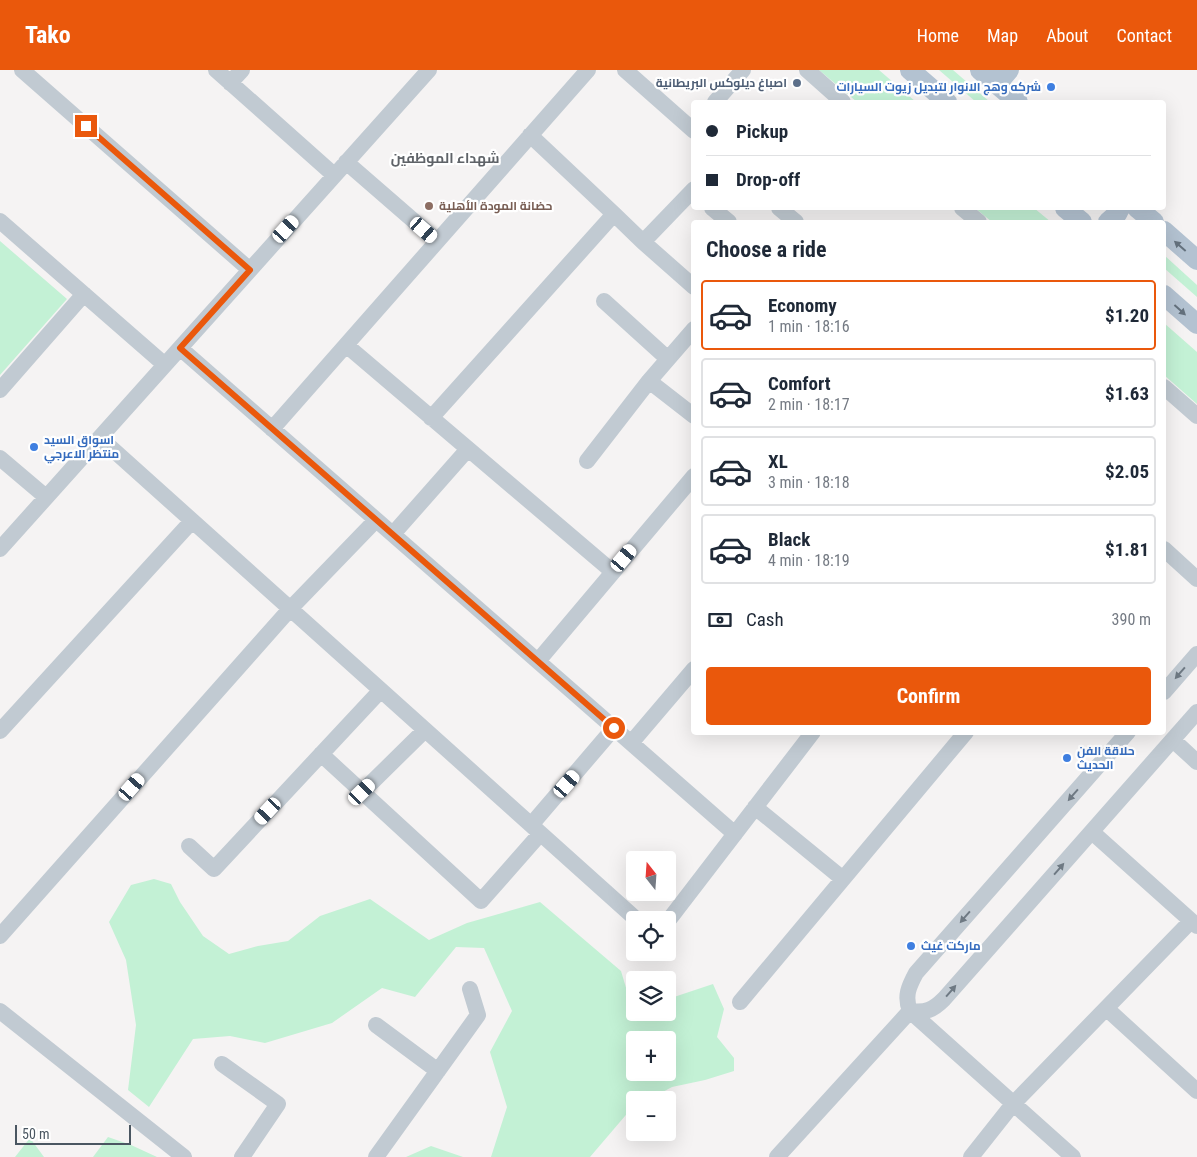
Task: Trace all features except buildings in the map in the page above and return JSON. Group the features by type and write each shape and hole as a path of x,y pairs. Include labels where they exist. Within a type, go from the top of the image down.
{"main road":[{"path":"910,70 944,100"},
{"path":"980,70 1003,77 1017,100"},
{"path":"1067,210 1080,220"},
{"path":"1110,220 1119,210"},
{"path":"1166,235 1197,260"},
{"path":"1166,297 1197,324"}],"street":[{"path":"216,70 334,176"},
{"path":"230,83 242,70"},
{"path":"0,549 429,70"},
{"path":"272,429 588,70"},
{"path":"625,70 691,127"},
{"path":"716,100 743,70"},
{"path":"807,70 841,100"},
{"path":"26,71 250,270"},
{"path":"530,136 642,242 691,283"},
{"path":"346,162 437,241"},
{"path":"642,242 691,193"},
{"path":"714,210 727,220"},
{"path":"781,210 794,220"},
{"path":"964,210 977,220"},
{"path":"431,418 614,214"},
{"path":"0,221 165,364"},
{"path":"0,390 84,294"},
{"path":"604,301 668,359"},
{"path":"587,461 649,381 691,332"},
{"path":"346,345 613,572"},
{"path":"180,348 735,834"},
{"path":"649,381 691,414"},
{"path":"1166,389 1197,416"},
{"path":"100,438 627,911"},
{"path":"393,534 468,449"},
{"path":"0,458 46,498"},
{"path":"538,661 691,480"},
{"path":"0,936 290,609 376,520"},
{"path":"0,731 192,521"},
{"path":"1166,552 1197,579"},
{"path":"1166,690 1197,654"},
{"path":"631,743 691,673"},
{"path":"189,846 214,869 381,690"},
{"path":"777,1157 910,1011 927,1011 936,1007 944,1000 1197,712"},
{"path":"321,754 481,901 614,728"},
{"path":"362,792 426,730"},
{"path":"675,911 811,735"},
{"path":"740,1002 963,735"},
{"path":"1073,1157 910,1011 907,996 909,986 916,973 1125,735"},
{"path":"1173,740 1197,762"},
{"path":"755,807 843,879"},
{"path":"971,1157 1014,1104 1194,924 1092,832"},
{"path":"376,1157 478,1015 470,988"},
{"path":"1107,1009 1197,1091"},
{"path":"0,1011 184,1157"},
{"path":"376,1025 438,1071"},
{"path":"222,1064 278,1104 242,1157"}],"green space":[{"path":"819,70 879,70 914,100 855,100"},
{"path":"939,70 953,70 988,100 974,100"},
{"path":"977,210 1036,210 1049,220 990,220"},
{"path":"0,241 67,299 0,375"},
{"path":"1166,257 1197,285 1197,297 1166,270"},
{"path":"1166,325 1197,352 1197,404 1166,377"},
{"path":"154,879 171,884 180,902 203,936 229,954 258,946 288,941 320,916 370,899 429,940 467,923 540,902 621,971 626,988 626,1021 676,1021 676,996 713,984 724,1009 717,1037 734,1058 734,1071 672,1087 665,1091 626,1091 626,1115 590,1157 491,1157 507,1107 490,1052 512,1011 484,948 456,947 415,997 382,988 332,1023 265,1043 230,1036 193,1039 149,1107 128,1090 136,1025 126,960 109,922 131,885"},
{"path":"108,1137 131,1145 157,1157 93,1157"},
{"path":"30,1138 44,1157 15,1157"},
{"path":"431,1146 463,1157 406,1157"}],"place":[{"name":"اصباغ ديلوكس البريطانية","path":"797,83"},
{"name":"شركه وهج الانوار لتبديل زيوت السيارات","path":"1051,87"},
{"name":"حضانة المودة الأهلية","path":"429,206"},
{"name":"اسواق السيد منتظر الاعرجي","path":"34,447"},
{"name":"حلاقة الفن الحديث","path":"1067,758"},
{"name":"ماركت غيث","path":"911,946"}],"district":[{"name":"شهداء الموظفين","path":"445,158"}],"route":[{"path":"86,126 250,270 180,348 614,728"}]}
